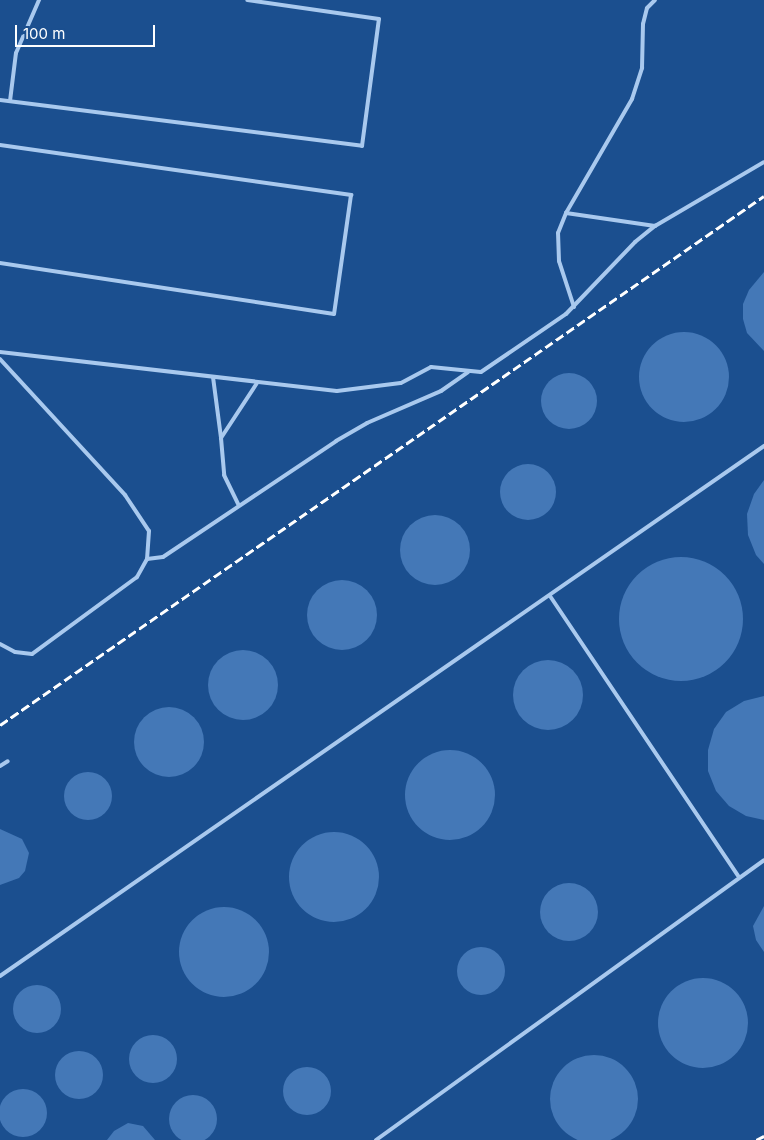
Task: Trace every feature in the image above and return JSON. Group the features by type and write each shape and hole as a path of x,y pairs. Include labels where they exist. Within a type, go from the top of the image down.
{"lane":[{"path":"10,102 16,53 39,0"},
{"path":"0,100 362,146 379,19 247,0"},
{"path":"574,307 557,247 566,213 632,99 642,68 643,24 647,8 655,0"},
{"path":"0,144 351,195 334,314 0,263"},
{"path":"0,352 337,391 401,383 431,366 468,372 490,368 574,307 635,242 655,226 734,182 764,162"},
{"path":"566,213 655,226"},
{"path":"0,359 125,495 149,531 148,559 137,577 32,654 15,652 0,644"},
{"path":"148,559 163,557 336,441 368,423 441,391 468,372"},
{"path":"213,377 224,475 239,506"},
{"path":"221,438 257,383"},
{"path":"0,976 764,446"},
{"path":"550,596 738,876"},
{"path":"0,766 8,760"},
{"path":"376,1140 738,876 764,860"}],"building":[{"path":"764,272 764,351 747,333 743,319 743,304 749,290"},
{"path":"684,332 701,336 716,345 725,360 729,377 725,394 716,409 701,418 684,422 667,418 652,409 643,394 639,377 643,360 652,345 667,336"},
{"path":"563,373 575,373 585,377 593,385 597,401 593,417 585,425 575,429 563,429 553,425 545,417 541,407 541,395 545,385 553,377"},
{"path":"522,464 534,464 544,468 552,476 556,492 552,508 544,516 534,520 522,520 512,516 504,508 500,498 500,486 504,476 512,468"},
{"path":"764,480 764,564 756,555 748,535 747,514 754,494"},
{"path":"442,515 455,521 464,530 468,536 470,550 468,564 460,575 449,583 428,585 421,583 410,575 402,564 400,543 402,536 410,525 421,517"},
{"path":"681,557 705,562 725,575 738,595 743,619 738,643 725,663 705,676 681,681 657,676 637,663 624,643 619,619 624,595 637,575 657,562"},
{"path":"349,580 362,586 371,595 375,601 377,615 375,629 367,640 356,648 335,650 328,648 317,640 309,629 307,608 309,601 317,590 328,582"},
{"path":"250,650 263,656 272,665 276,671 278,685 276,699 268,710 257,718 236,720 229,718 218,710 210,699 208,678 210,671 218,660 229,652"},
{"path":"555,660 568,666 577,675 581,681 583,695 581,709 573,720 562,728 541,730 534,728 523,720 515,709 513,688 515,681 523,670 534,662"},
{"path":"764,696 764,820 746,816 729,806 716,791 708,771 708,750 714,729 726,712 744,701"},
{"path":"176,707 189,713 198,722 202,728 204,742 202,756 194,767 183,775 162,777 155,775 144,767 136,756 134,735 136,728 144,717 155,709"},
{"path":"450,750 467,754 482,763 491,778 495,795 491,812 482,827 467,836 450,840 433,836 418,827 409,812 405,795 409,778 418,763 433,754"},
{"path":"83,772 93,772 105,779 112,791 112,801 105,813 93,820 83,820 75,816 68,809 64,801 64,791 68,783 75,776"},
{"path":"0,829 22,839 29,853 25,871 19,878 0,885"},
{"path":"334,832 351,836 366,845 375,860 379,877 375,894 366,909 351,918 334,922 317,918 302,909 293,894 289,877 293,860 302,845 317,836"},
{"path":"563,883 575,883 590,891 598,906 598,918 590,933 575,941 563,941 548,933 540,918 540,906 548,891"},
{"path":"764,906 764,952 756,940 753,926"},
{"path":"224,907 241,911 256,920 265,935 269,952 265,969 256,984 241,993 224,997 207,993 192,984 183,969 179,952 183,935 192,920 207,911"},
{"path":"476,947 486,947 498,954 505,966 505,976 498,988 486,995 476,995 468,991 461,984 457,976 457,966 461,958 468,951"},
{"path":"703,978 720,982 735,991 744,1006 748,1023 744,1040 735,1055 720,1064 703,1068 686,1064 671,1055 662,1040 658,1023 662,1006 671,991 686,982"},
{"path":"32,985 42,985 54,992 61,1004 61,1014 54,1026 42,1033 32,1033 24,1029 17,1022 13,1014 13,1004 17,996 24,989"},
{"path":"148,1035 158,1035 170,1042 177,1054 177,1064 170,1076 158,1083 148,1083 140,1079 133,1072 129,1064 129,1054 133,1046 140,1039"},
{"path":"74,1051 84,1051 96,1058 103,1070 103,1080 96,1092 84,1099 74,1099 66,1095 59,1088 55,1080 55,1070 59,1062 66,1055"},
{"path":"585,1055 603,1055 619,1062 631,1074 638,1090 638,1108 631,1124 619,1136 603,1143 585,1143 569,1136 557,1124 550,1108 550,1090 557,1074 569,1062"},
{"path":"302,1067 312,1067 324,1074 331,1086 331,1096 324,1108 312,1115 302,1115 294,1111 287,1104 283,1096 283,1086 287,1078 294,1071"},
{"path":"18,1089 28,1089 40,1096 47,1108 47,1118 40,1130 28,1137 18,1137 10,1133 3,1126 -1,1118 -1,1108 3,1100 10,1093"},
{"path":"193,1095 202,1097 210,1102 215,1110 217,1119 215,1128 210,1136 202,1141 193,1143 184,1141 176,1136 171,1128 169,1119 171,1110 176,1102 184,1097"},
{"path":"128,1123 143,1126 155,1140 107,1140 114,1131"}],"railway":[{"path":"0,725 764,196"},
{"path":"756,1140 764,1136"}]}
